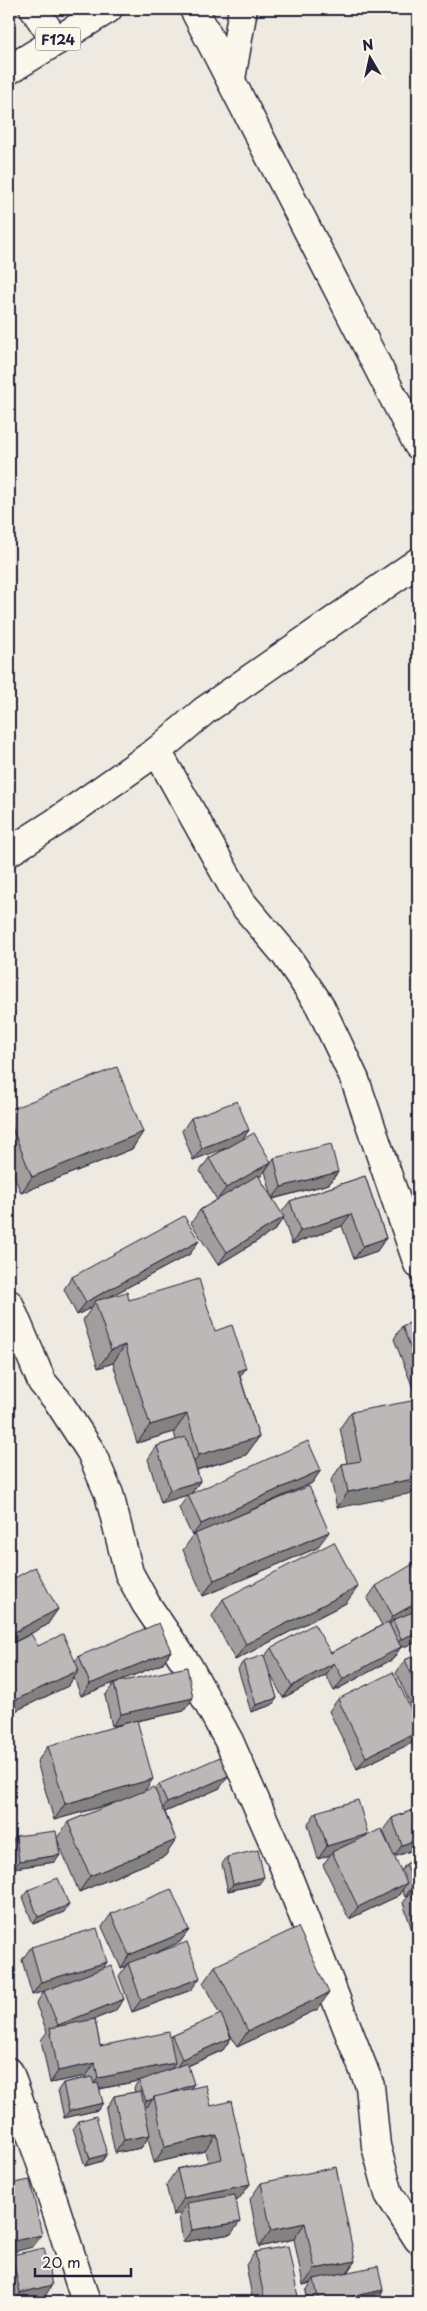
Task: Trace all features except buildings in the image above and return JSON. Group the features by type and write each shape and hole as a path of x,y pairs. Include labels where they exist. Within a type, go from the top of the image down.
{"street":[{"path":"34,9 56,41"},
{"name":"F124","path":"9,70 108,9"},
{"path":"194,9 418,445"},
{"path":"231,79 243,9"},
{"path":"9,852 157,752 204,711 418,562"},
{"path":"157,752 242,904 285,954 319,1004 356,1080 418,1264"},
{"path":"9,1304 42,1382 58,1401 91,1452 109,1494 129,1573 146,1604 188,1666 229,1741 279,1855 370,2086 376,2146 388,2194 418,2239"},
{"path":"9,2072 42,2163 86,2302"}]}
